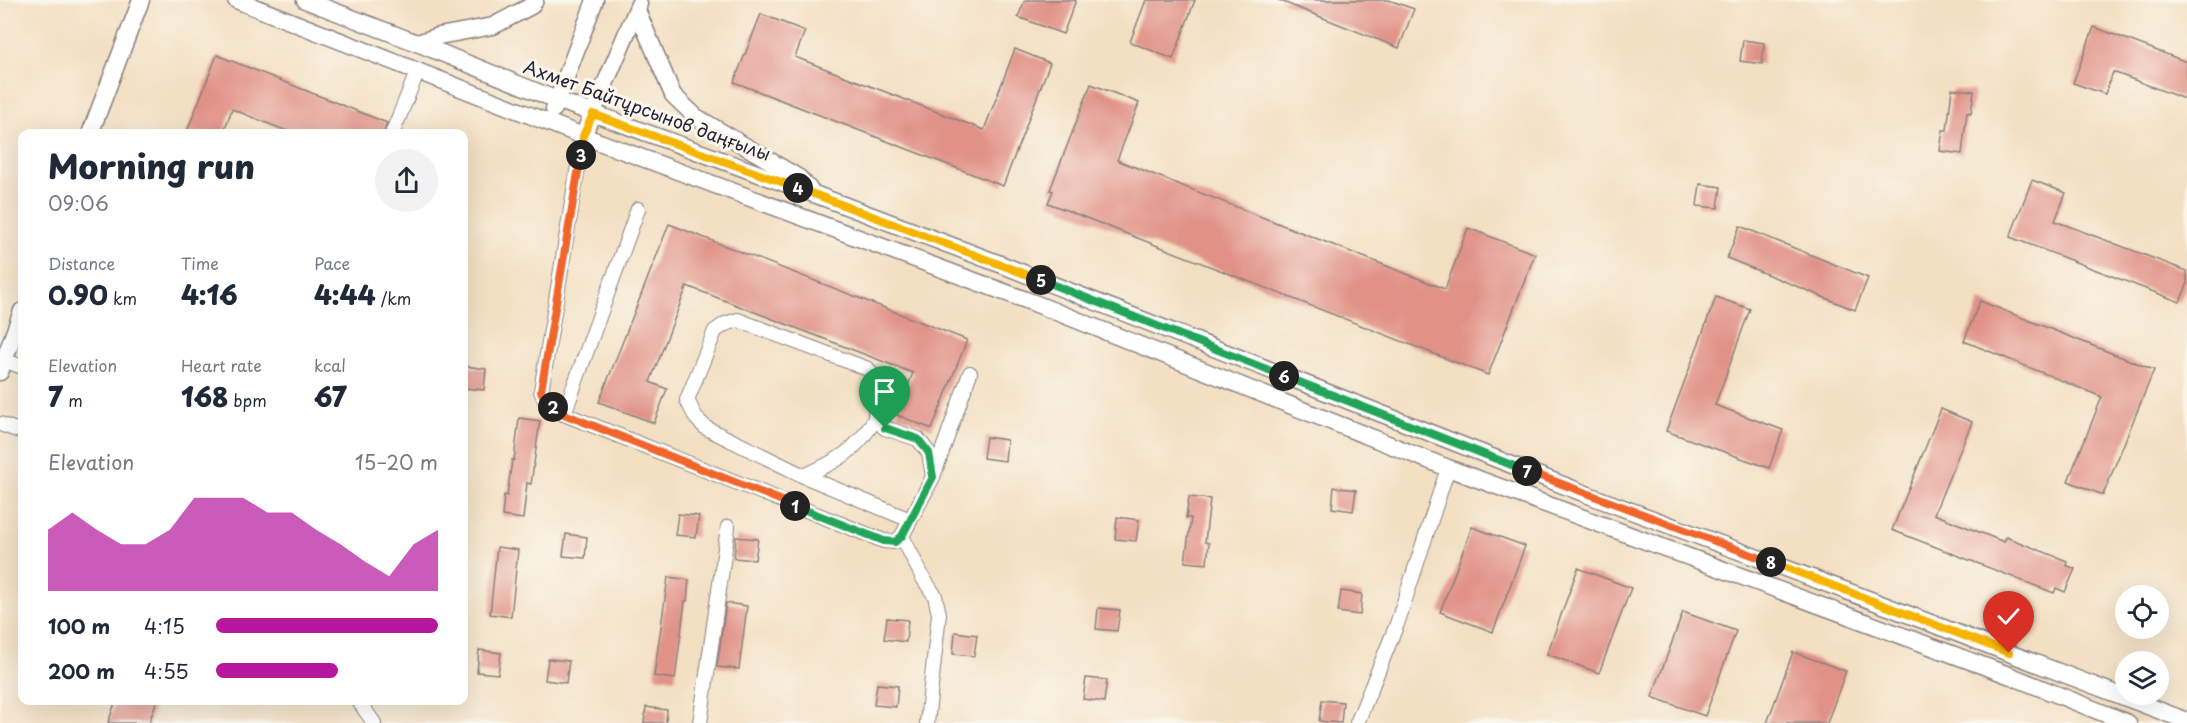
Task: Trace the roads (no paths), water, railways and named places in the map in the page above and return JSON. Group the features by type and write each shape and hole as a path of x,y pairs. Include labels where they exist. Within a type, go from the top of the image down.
{"street":[{"path":"92,129 141,0"},
{"path":"236,0 583,136 1034,303 1448,468 2011,676 2128,723"},
{"name":"Ахмет Байтұрсынов даңғылы","path":"305,0 593,114 1000,264 1596,498 2187,721"},
{"path":"417,43 439,36 493,26 531,6 534,0"},
{"path":"549,122 595,0"},
{"path":"639,5 583,136 541,391 546,402 564,414 884,541 895,542 902,536 933,477 970,373"},
{"path":"639,5 673,95 696,117 799,178 814,194"},
{"path":"394,129 418,70"},
{"path":"564,414 638,209"},
{"path":"804,476 850,453 865,437 875,419 876,380 868,369 738,320 725,324 715,331 687,400 696,418 705,428 804,476 910,520"},
{"path":"18,322 2,366 18,367"},
{"path":"875,419 885,428 918,439 929,453 933,477"},
{"path":"0,424 18,431"},
{"path":"1357,723 1397,624 1448,468"},
{"path":"700,723 728,527"},
{"path":"902,536 922,578 935,596 939,614 927,723"},
{"path":"1844,614 1852,593"},
{"path":"361,705 374,723"}]}
